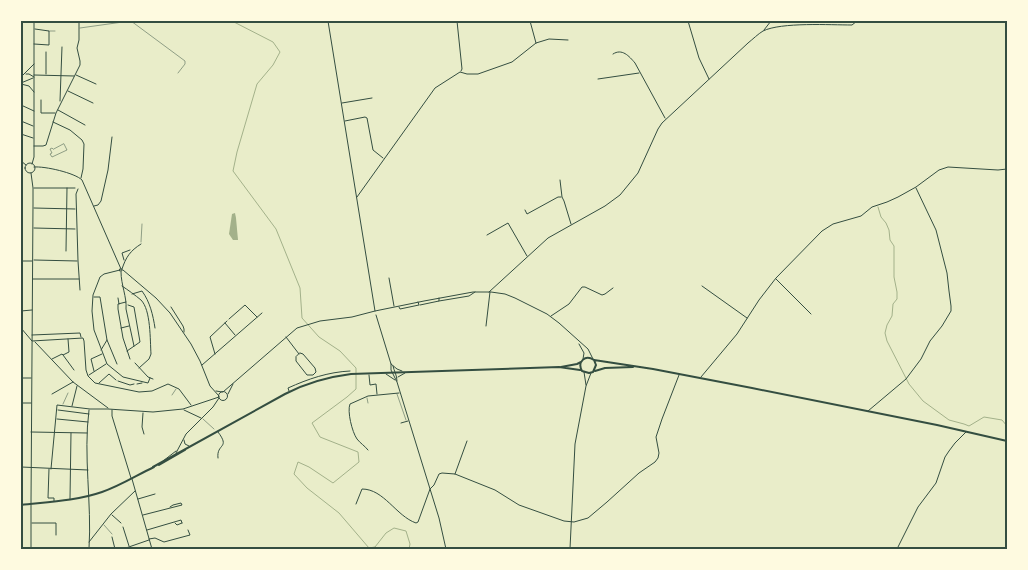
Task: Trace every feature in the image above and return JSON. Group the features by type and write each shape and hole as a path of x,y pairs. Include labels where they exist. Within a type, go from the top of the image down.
{"main road":[{"path":"21,505 70,500 104,492 132,479 289,391 329,377 367,373 559,367 577,364 589,358 868,411 1007,441"},
{"path":"592,372 596,365 594,360"},
{"path":"582,361 580,367 583,372"},
{"path":"559,367 576,369 586,373 606,368 638,367"},
{"path":"153,467 176,454"}],"street":[{"path":"34,21 34,157 32,164 34,167"},
{"path":"34,146 46,145 57,110 80,65 77,48 79,21"},
{"path":"79,29 130,21 184,60 185,63 178,73"},
{"path":"328,21 375,311"},
{"path":"356,198 435,88 462,69 457,21"},
{"path":"530,21 536,44"},
{"path":"688,21 699,58 709,80"},
{"path":"486,326 490,292 548,238 605,206 620,195 638,173 658,129 666,119 762,32 771,21"},
{"path":"762,32 771,28 798,25 852,24 858,21"},
{"path":"34,29 55,31"},
{"path":"34,44 49,45 50,31"},
{"path":"460,72 478,74 512,62 536,44 549,39 568,40"},
{"path":"60,104 62,47"},
{"path":"46,52 46,75"},
{"path":"613,54 623,52 630,56 666,119"},
{"path":"22,77 34,63"},
{"path":"598,79 640,73"},
{"path":"22,77 25,74 29,74 34,77"},
{"path":"21,84 34,77 46,75 75,76 96,84"},
{"path":"21,84 29,86 34,92"},
{"path":"67,91 93,104"},
{"path":"341,104 372,98"},
{"path":"41,100 41,113 56,113"},
{"path":"21,105 34,111"},
{"path":"57,110 85,125"},
{"path":"344,121 367,118 373,150 384,159"},
{"path":"21,121 34,126"},
{"path":"52,122 70,130 84,144 81,178 121,270 122,286 127,303 134,346"},
{"path":"21,134 34,138"},
{"path":"93,206 98,205 101,201 108,170 112,137"},
{"path":"64,144 67,150 52,157 50,149 64,144"},
{"path":"21,162 26,165 32,164"},
{"path":"26,165 26,171 31,173"},
{"path":"34,167 73,174 81,178"},
{"path":"30,549 31,403 34,341 32,335 33,188 31,173 34,167"},
{"path":"700,378 737,334 776,278 830,225 860,216 872,207 887,202 916,187 939,170 948,167 1007,169"},
{"path":"560,180 562,197 571,225"},
{"path":"868,411 907,378 921,359 930,341 950,314 948,273 936,230 916,187"},
{"path":"33,188 76,189 80,290"},
{"path":"66,188 66,251"},
{"path":"525,210 527,214 558,197 562,197"},
{"path":"33,208 75,209"},
{"path":"124,261 122,254 140,244 142,224"},
{"path":"486,236 508,224 528,256"},
{"path":"33,228 75,228"},
{"path":"121,270 124,261 132,250"},
{"path":"21,261 78,261"},
{"path":"150,378 148,383 123,377 107,364 102,354 92,311 93,297 100,277 104,274 121,270 166,308 200,360 208,383 222,401"},
{"path":"389,278 395,307"},
{"path":"776,278 811,314"},
{"path":"32,279 79,279"},
{"path":"122,286 141,301 145,306 148,316 151,354 149,359 139,368"},
{"path":"702,286 748,318"},
{"path":"550,316 568,304 582,287 602,295 613,288"},
{"path":"132,294 142,291 154,319 155,328"},
{"path":"399,306 400,309 419,306 476,292 505,294 550,316 588,349 594,360"},
{"path":"93,297 100,297 107,340 117,364"},
{"path":"118,298 121,328 130,359"},
{"path":"213,407 222,392 298,327 418,302 439,300"},
{"path":"418,302 419,306"},
{"path":"118,304 127,303 134,310 140,342 127,351"},
{"path":"229,319 246,306 257,318"},
{"path":"171,307 184,329 183,332"},
{"path":"21,311 32,310"},
{"path":"127,311 134,310"},
{"path":"202,366 262,313"},
{"path":"376,315 393,373 397,376 398,393 439,518 446,549"},
{"path":"215,354 210,337 226,322 236,336"},
{"path":"121,328 130,326"},
{"path":"21,328 73,382 108,409"},
{"path":"32,335 80,333 84,340 86,370 88,376 95,383 139,392 152,391 168,384 181,391 191,406"},
{"path":"54,334 54,339"},
{"path":"286,337 299,354 303,354 315,368 316,372 313,376 307,375 296,361 299,354"},
{"path":"51,359 69,352 68,338"},
{"path":"34,341 82,338"},
{"path":"101,350 107,340"},
{"path":"578,341 584,353 582,361"},
{"path":"94,372 91,359 102,354"},
{"path":"63,355 74,370"},
{"path":"200,360 202,362 210,359"},
{"path":"134,363 153,379"},
{"path":"88,376 107,364"},
{"path":"391,365 405,372"},
{"path":"383,373 388,371 391,365"},
{"path":"289,391 288,388 312,378 330,373 350,371"},
{"path":"396,381 405,372"},
{"path":"583,372 586,386"},
{"path":"570,549 575,444 586,386 592,372"},
{"path":"367,373 370,385 376,384 378,394"},
{"path":"383,373 396,381"},
{"path":"98,383 109,374 117,381 130,385 142,382"},
{"path":"356,504 362,488 379,495 408,519 415,523 418,522 430,489 439,474 442,473 455,474 495,490 519,505 564,521 574,522 588,518 658,458 656,437 680,374"},
{"path":"21,378 32,378"},
{"path":"52,394 73,382"},
{"path":"176,454 183,439 202,418 213,407 226,400 234,383"},
{"path":"72,407 77,385"},
{"path":"172,395 176,388"},
{"path":"215,391 228,394"},
{"path":"63,406 68,393"},
{"path":"368,450 355,436 348,408 350,404 367,396 398,393"},
{"path":"367,396 368,403"},
{"path":"54,502 54,498 48,498 57,405 143,412 184,409 219,397"},
{"path":"184,409 187,401"},
{"path":"21,403 31,403"},
{"path":"89,549 88,423 90,409"},
{"path":"112,409 112,416 152,549"},
{"path":"184,409 202,418 214,429"},
{"path":"58,410 89,414"},
{"path":"143,412 142,427 144,434"},
{"path":"55,419 88,423"},
{"path":"401,423 408,421"},
{"path":"218,431 224,439 223,445 217,453 218,458"},
{"path":"897,549 918,506 936,483 949,451 966,431"},
{"path":"31,432 88,433"},
{"path":"70,500 71,433"},
{"path":"183,439 185,444 190,446"},
{"path":"455,474 467,441"},
{"path":"21,467 88,470"},
{"path":"89,542 111,514 135,491"},
{"path":"138,499 155,494"},
{"path":"142,516 170,508"},
{"path":"111,514 120,523"},
{"path":"147,530 175,522"},
{"path":"31,523 56,523 56,535"},
{"path":"103,524 112,535 115,549"},
{"path":"123,527 129,547"},
{"path":"123,549 150,539 155,538 164,542 190,535 188,530"}],"shaded area":[{"path":"235,213 238,240 233,240 229,234 232,214"}],"waterway":[{"path":"232,21 273,42 280,52 273,65 257,84 233,171 276,229 300,288 302,318 319,337 340,351 356,368 356,389 312,423 320,437 358,452 359,462 333,483 298,462 294,474 307,488 339,513 369,548 375,547 386,533 394,528 406,531 410,544 409,549"},
{"path":"878,207 894,246 894,277 897,292 897,299 893,304 892,316 885,333 887,341 909,384 923,401 949,420 969,426 984,417 1002,420 1007,426"}]}
